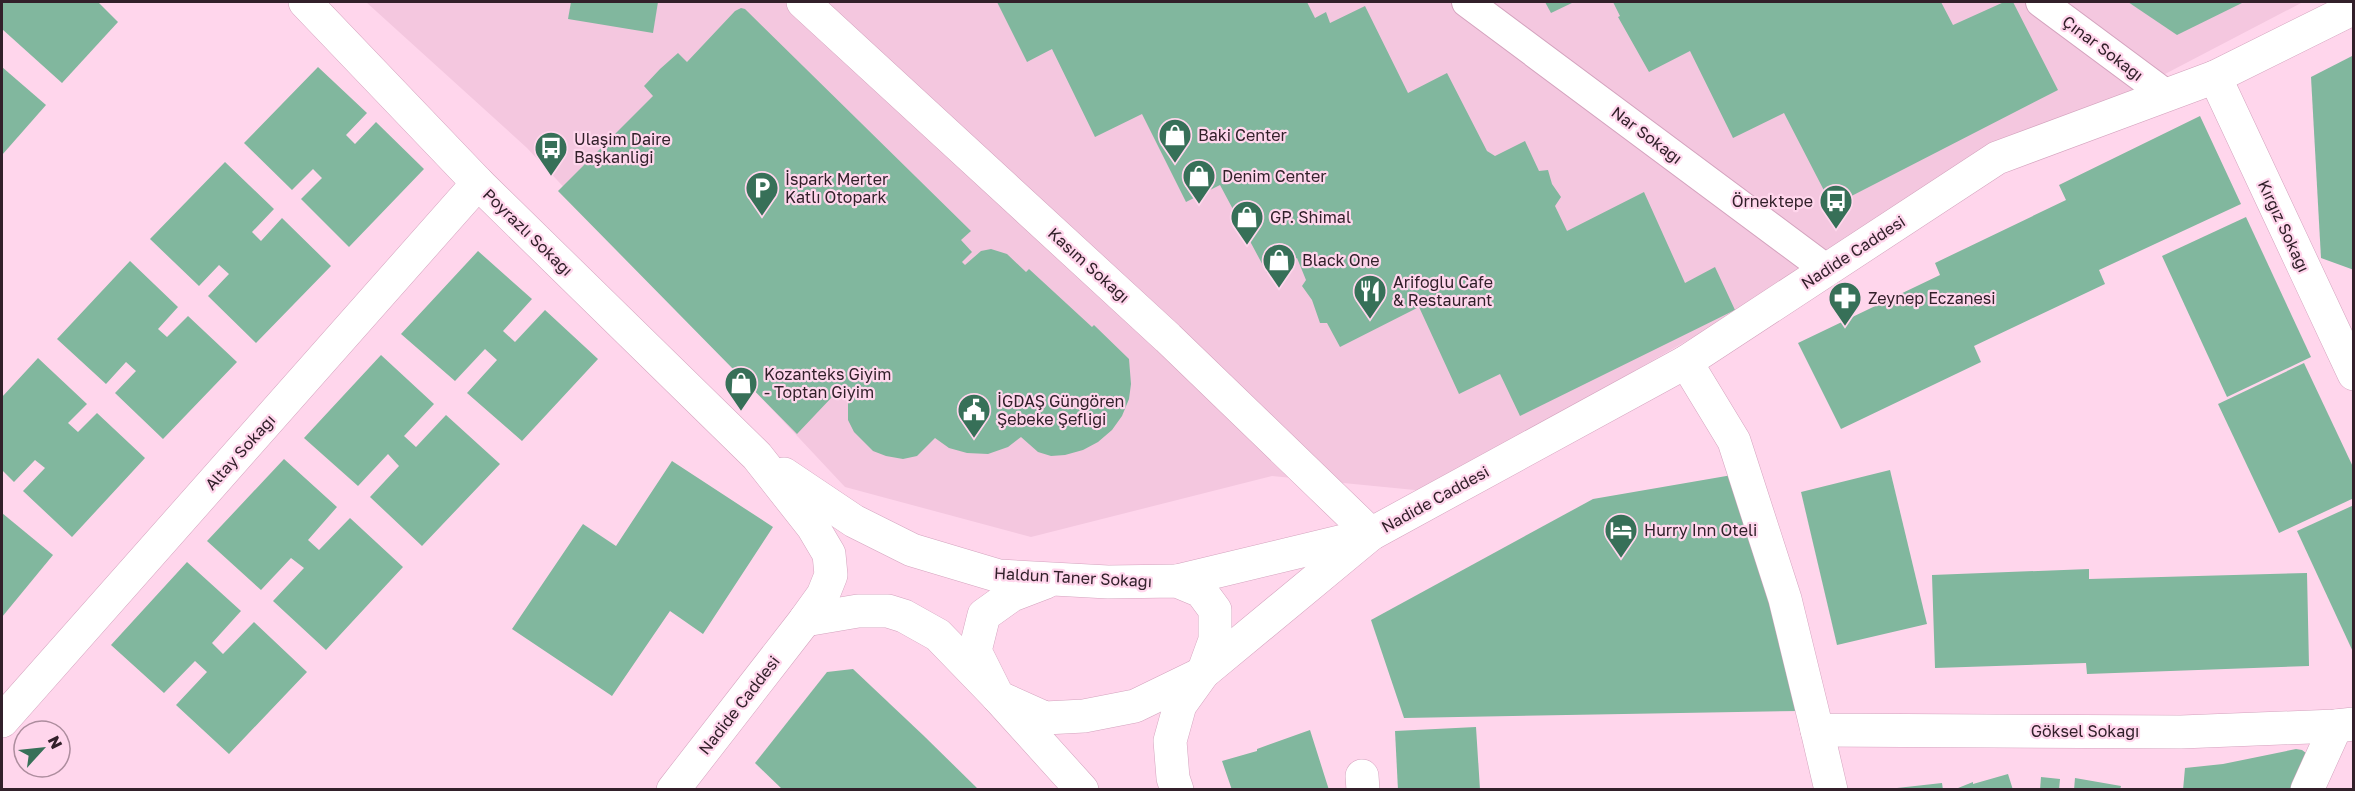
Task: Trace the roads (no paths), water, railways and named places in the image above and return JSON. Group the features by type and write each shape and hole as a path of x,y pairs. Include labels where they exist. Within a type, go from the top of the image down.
{"main road":[{"name":"Poyrazlı Sokağı","path":"305,2 478,183 757,456"},
{"name":"Kasım Sokağı","path":"802,2 1168,338 1371,534"},
{"name":"Nadide Caddesi","path":"1371,534 1686,362 1996,158 2215,77 2354,8"},
{"name":"Kırgız Sokağı","path":"2215,77 2354,374"},
{"name":"Altay Sokağı","path":"2,721 478,183"},
{"path":"1686,362 1734,441 1785,599 1831,789"},
{"name":"Nadide Caddesi","path":"673,789 806,620 823,595 831,575 829,554 813,527 757,456"},
{"name":"Haldun Taner Sokağı","path":"757,456 854,521 912,550 999,576 1108,582 1177,581 1201,591 1215,610 1215,640 1203,673 1180,705 1170,741 1173,778 1177,789"},
{"path":"1177,581 1371,534"},
{"path":"1054,579 1012,595 984,615 975,651 998,697 1045,718 1084,716 1136,706 1203,673 1371,534"},
{"path":"806,620 858,611 888,611 904,616 938,635 1082,789"},
{"path":"2307,789 2345,725"},
{"name":"Göksel Sokağı","path":"1817,730 2181,732 2345,725"}],"street":[{"name":"Nar Sokağı","path":"1467,2 1827,270"},
{"name":"Çınar Sokağı","path":"2041,2 2165,94"}],"place":[{"name":"Baki Center","path":"1175,164"},
{"name":"Ulaşim Daire Başkanliği","path":"551,177"},
{"name":"Denim Center","path":"1199,205"},
{"name":"İspark Merter Katlı Otopark","path":"762,217"},
{"name":"Örnektepe","path":"1836,230"},
{"name":"GP. Shimal","path":"1247,246"},
{"name":"Black One","path":"1279,289"},
{"name":"Arifoğlu Cafe & Restaurant","path":"1370,320"},
{"name":"Zeynep Eczanesi","path":"1845,327"},
{"name":"Kozanteks Giyim - Toptan Giyim","path":"741,412"},
{"name":"İGDAŞ Güngören Şebeke Şefliği","path":"974,439"},
{"name":"Hurry Inn Oteli","path":"1621,559"}]}
